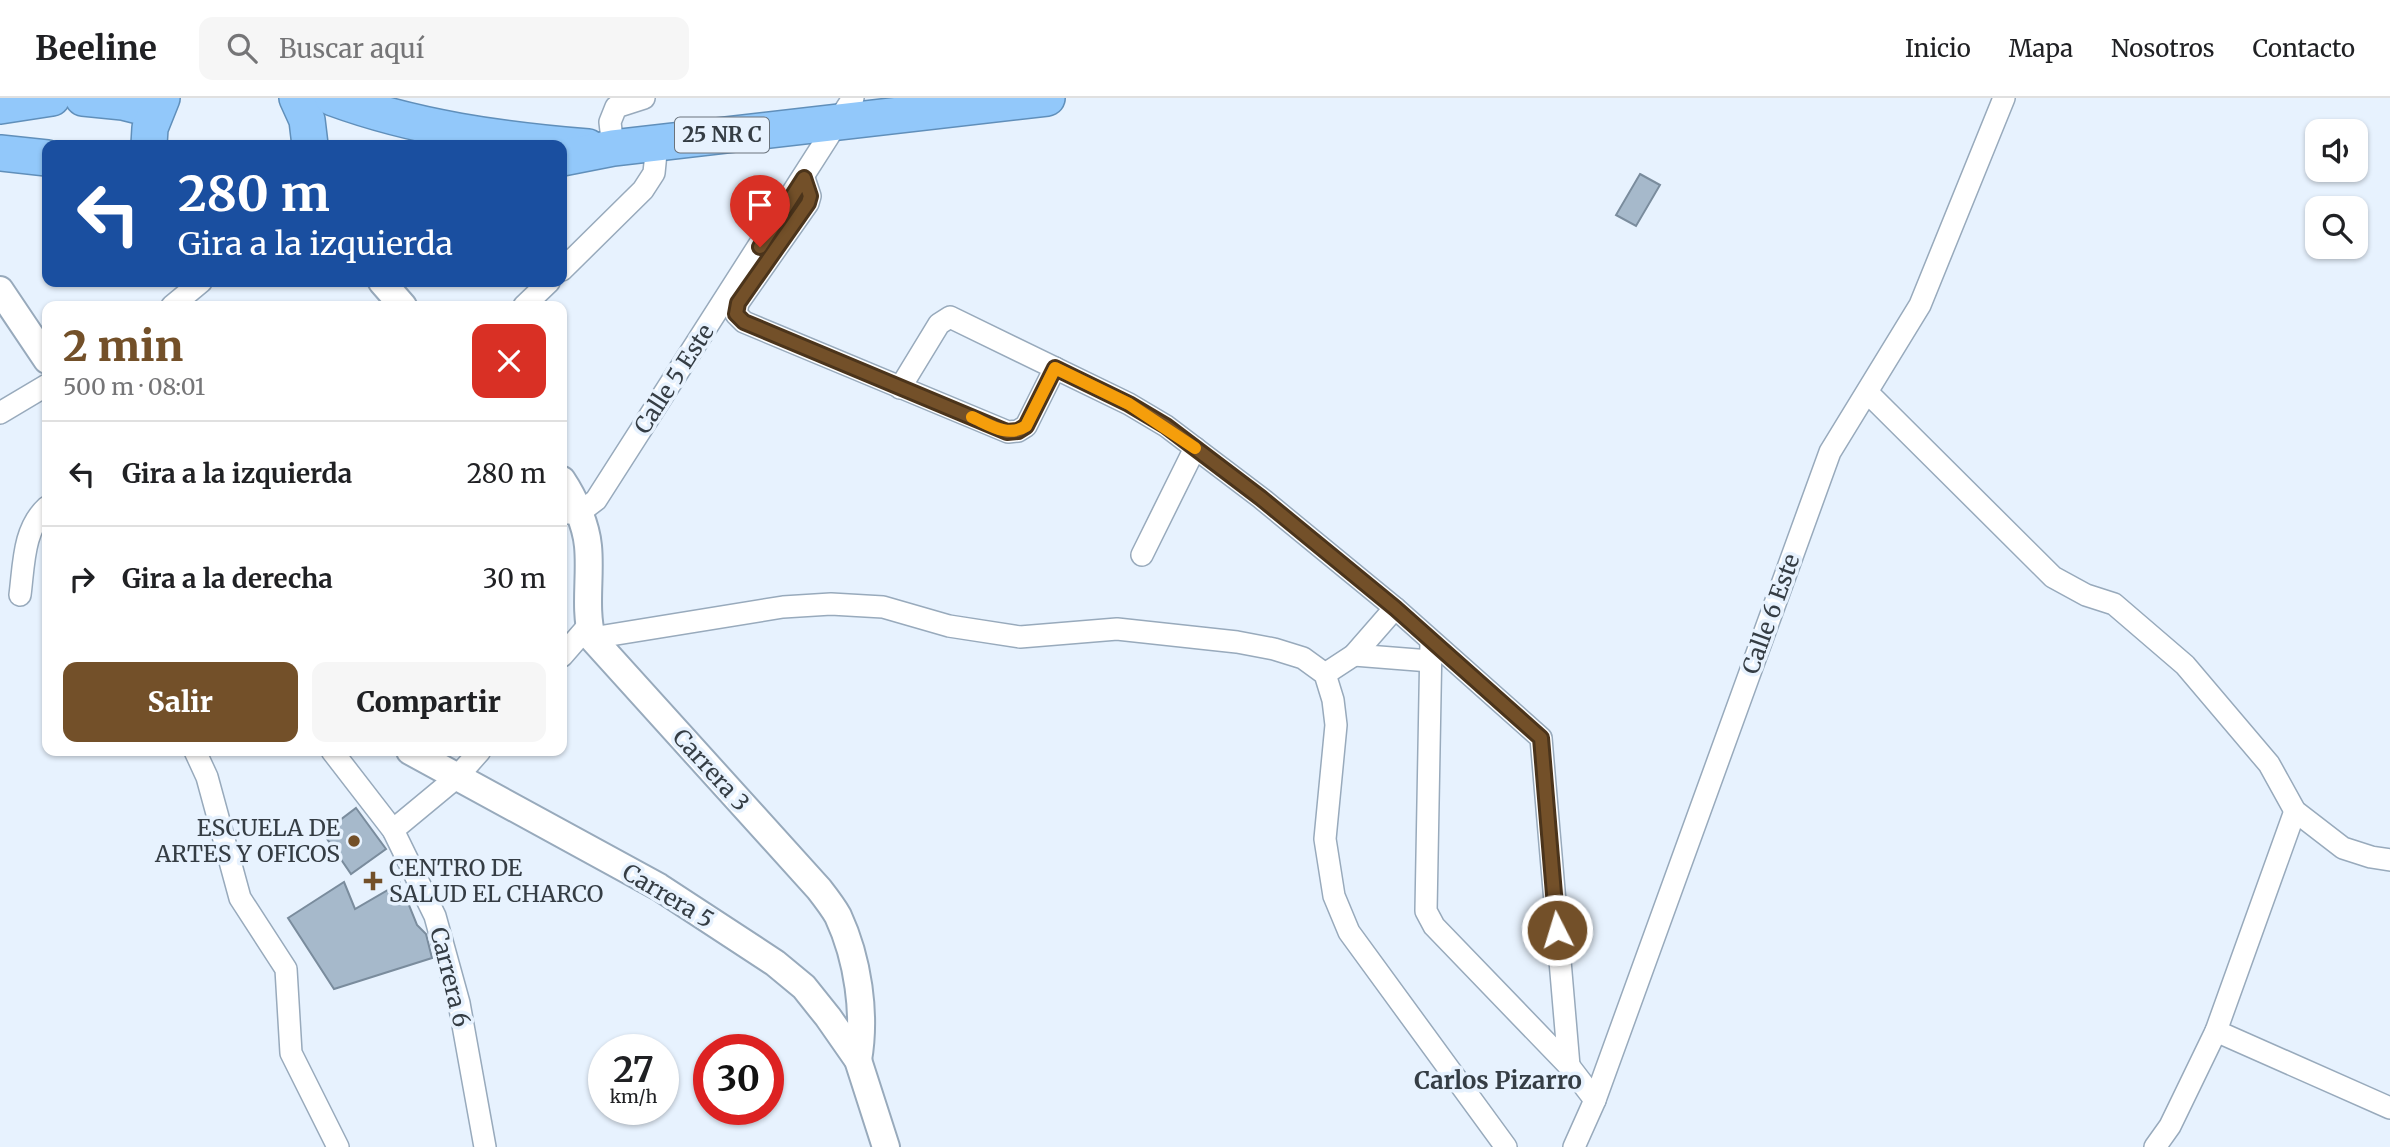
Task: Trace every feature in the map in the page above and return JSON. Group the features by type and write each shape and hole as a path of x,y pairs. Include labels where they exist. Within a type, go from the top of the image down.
{"highway":[{"path":"83,98 156,103 149,140"},
{"path":"297,98 307,120 309,140"},
{"name":"25 NR C","path":"333,98 439,127 516,140"},
{"name":"25 NR C","path":"567,157 846,109 1047,98"},
{"name":"25 NR C","path":"567,145 609,148"},
{"path":"0,153 42,157"}],"street":[{"path":"609,148 610,122 616,107 644,98"},
{"name":"Calle 6 Este","path":"1574,1147 1595,1100 1830,452 1920,305 2004,98"},
{"name":"Calle 5 Este","path":"570,513 596,500 846,109"},
{"path":"567,265 643,190 654,173 657,143"},
{"path":"804,178 810,196 805,208 738,303 736,314 744,322 1007,432 1018,431 1026,426 1055,368"},
{"path":"177,301 195,287"},
{"path":"529,301 544,287"},
{"path":"0,290 42,353"},
{"path":"900,388 939,324 950,317 1129,404 1195,448 1261,498 1395,608 1430,651 1541,738 1569,1066"},
{"path":"0,413 42,388"},
{"path":"1868,393 2053,577 2086,595 2113,604 2185,665 2269,764 2295,811 2343,848 2390,860"},
{"path":"1142,555 1195,448"},
{"path":"20,594 31,527 42,512"},
{"path":"567,652 590,631 588,544 570,513"},
{"path":"567,627 590,631 783,607 831,604 883,607 949,626 1020,637 1116,629 1237,642 1303,658 1325,674 1333,700 1336,725 1325,839 1334,896 1349,932 1366,959 1506,1147"},
{"path":"1325,674 1354,654 1395,608"},
{"name":"Carrera 3","path":"590,631 820,889 837,915 849,946 862,1016 858,1060"},
{"path":"1430,651 1426,911 1434,926 1569,1066 1595,1100"},
{"path":"1354,654 1430,651"},
{"path":"198,756 208,777 240,898 286,969 291,1053 338,1147"},
{"name":"Carrera 6","path":"336,756 393,830 435,916 459,1003 485,1147"},
{"name":"Carrera 5","path":"419,756 659,887 775,963 804,987 858,1060"},
{"path":"393,830 457,778 476,756"},
{"path":"2155,1147 2170,1126 2216,1031 2295,811"},
{"path":"2216,1031 2390,1108"},
{"path":"858,1060 886,1147"}],"building":[{"path":"1640,174 1660,185 1636,226 1616,215"},
{"name":"ESCUELA DE ARTES Y OFICOS","path":"356,808 386,849 351,874 323,833"},
{"path":"344,882 355,909 400,883 417,925 426,934 432,958 334,989 288,918"}],"slow traffic":[{"path":"972,417 1007,432 1018,431 1026,426 1055,368 1129,404 1166,426 1195,448"}],"place":[{"name":"ESCUELA DE ARTES Y OFICOS","path":"354,841"},
{"name":"CENTRO DE SALUD EL CHARCO","path":"373,881"}],"district":[{"name":"Carlos Pizarro","path":"1498,1081"}],"route":[{"path":"760,247 804,178 810,196 808,203 738,303 736,314 744,322 1007,432 1018,431 1026,426 1055,368 1129,404 1166,426 1261,498 1395,608 1541,738 1557,930"}]}
